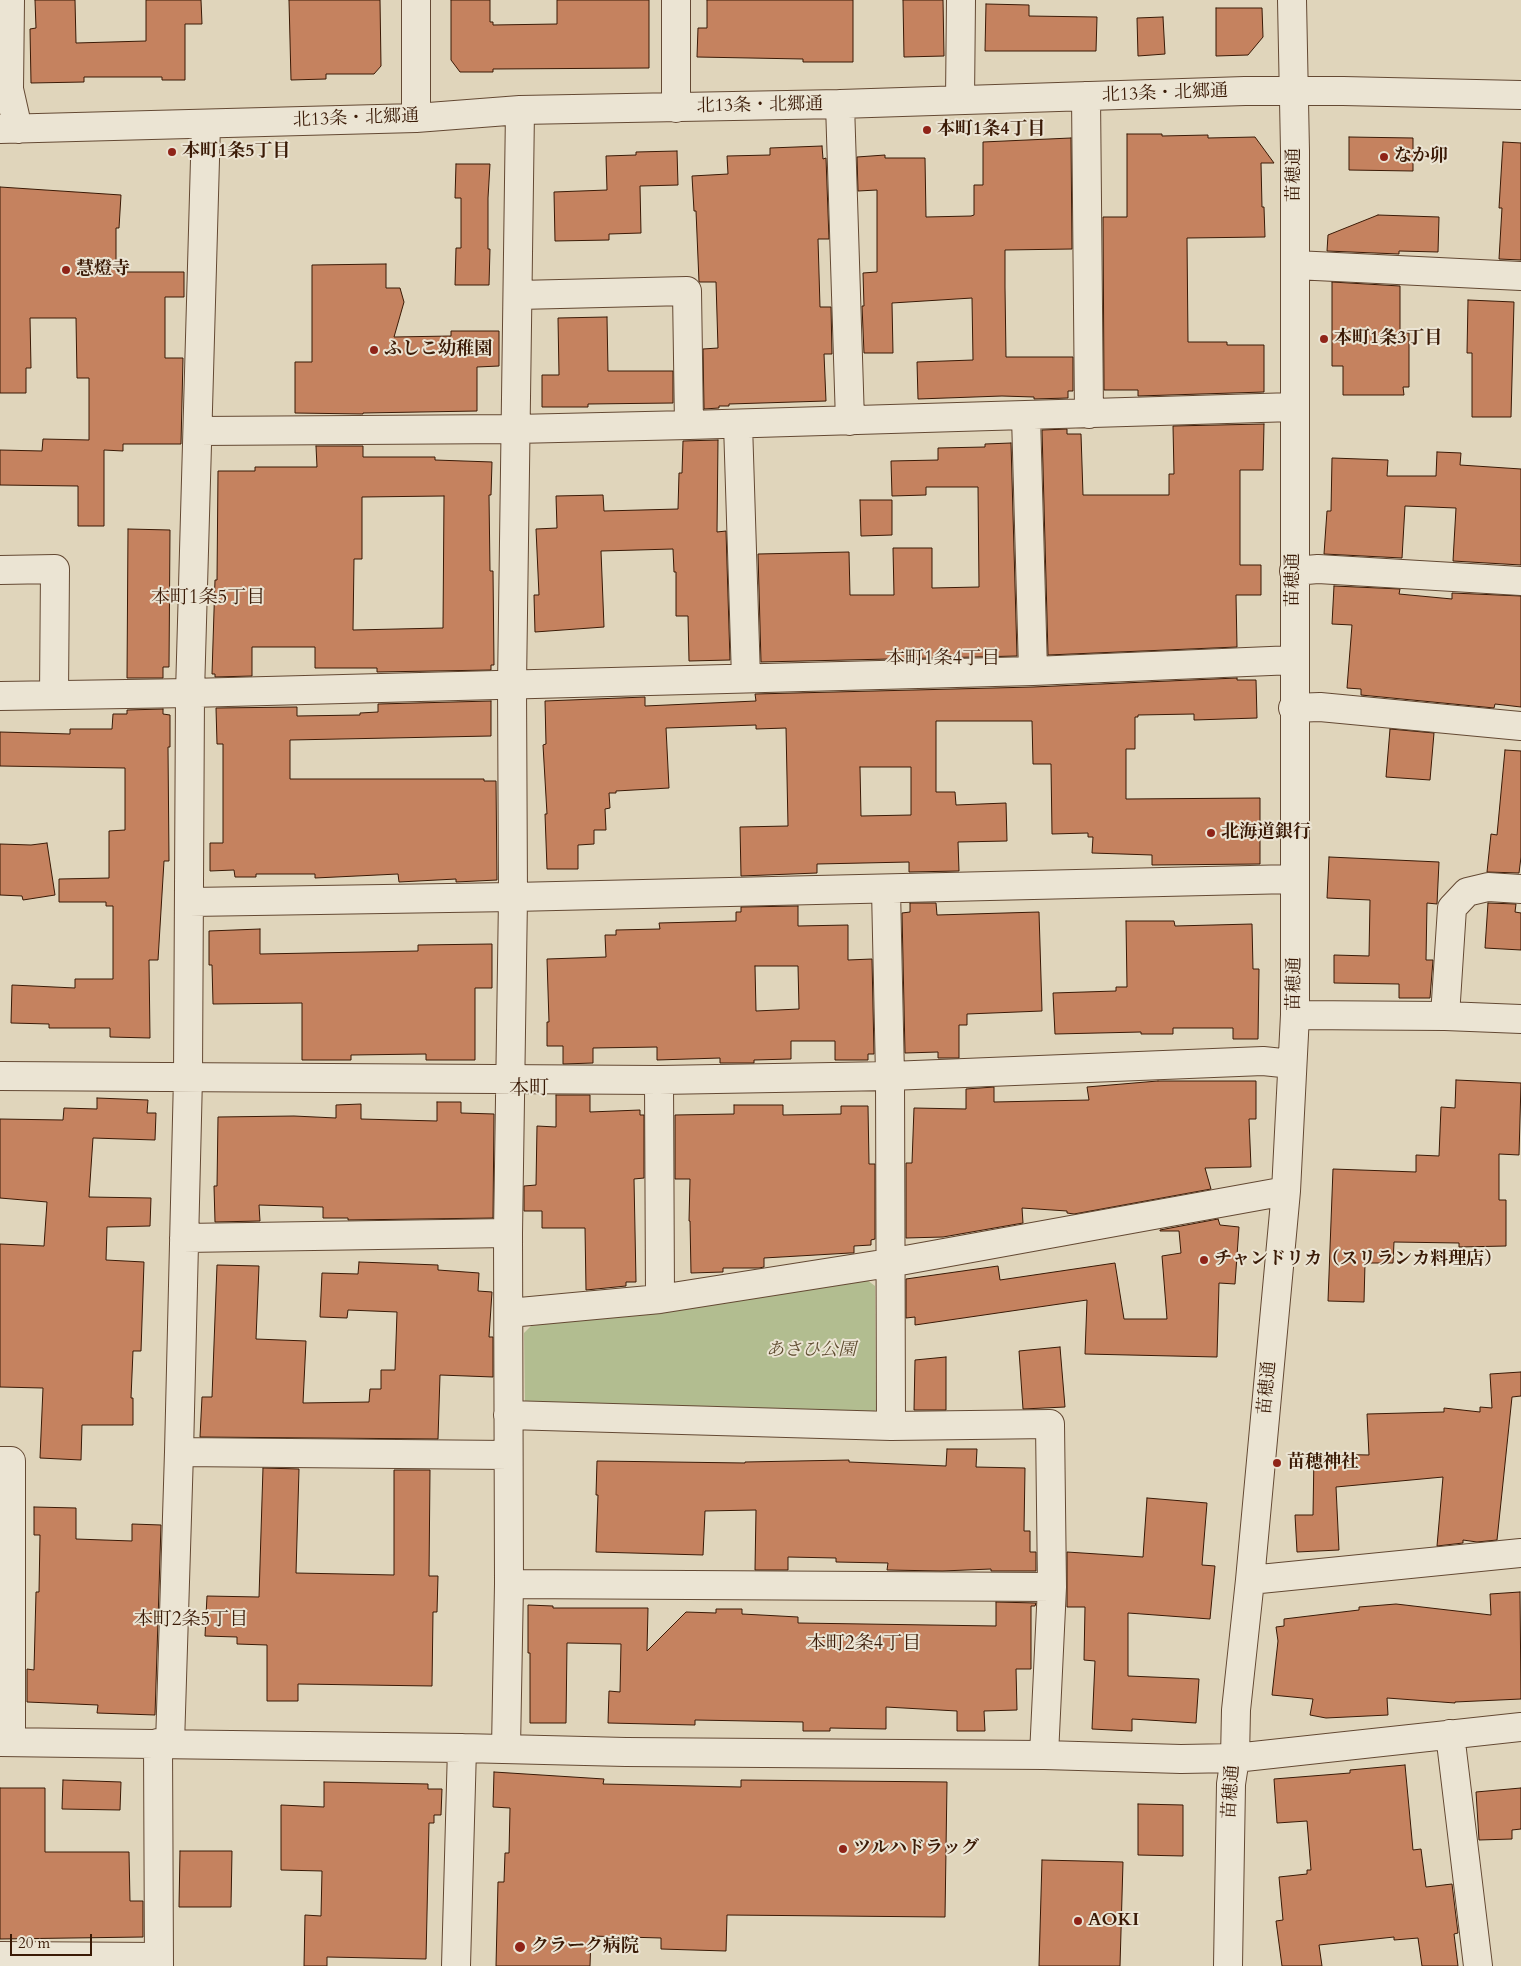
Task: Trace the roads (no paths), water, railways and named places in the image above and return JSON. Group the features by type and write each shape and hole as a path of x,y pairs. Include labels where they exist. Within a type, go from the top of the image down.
{"street":[{"path":"9,129 10,0"},
{"path":"416,0 416,118"},
{"path":"676,0 676,108"},
{"path":"960,100 961,0"},
{"name":"苗穂通","path":"1228,1966 1231,1784 1235,1758 1236,1710 1286,1191 1296,973 1293,880 1295,265 1292,0"},
{"name":"北13条・北郷通","path":"9,129 416,118 520,110 840,104 1294,91 1521,95"},
{"path":"1086,96 1089,414"},
{"path":"840,104 850,421"},
{"path":"506,1748 509,1584 508,1233 514,897 512,685 520,110"},
{"path":"0,1956 159,1962 164,1743 179,1452 188,1077 190,693 206,124"},
{"path":"1295,265 1521,276"},
{"path":"518,295 687,291 690,425"},
{"path":"198,431 515,429 1294,407"},
{"path":"1026,416 1033,671"},
{"path":"738,424 746,678"},
{"path":"0,570 55,569 54,695"},
{"path":"1294,571 1318,569 1521,581"},
{"path":"0,696 190,693 1033,671 1294,660"},
{"path":"1294,708 1320,707 1521,726"},
{"path":"190,902 1293,880"},
{"path":"1445,1016 1452,908 1467,892 1488,887 1521,890"},
{"path":"886,889 890,1076 889,1263 891,1426"},
{"path":"1294,1015 1445,1016 1521,1019"},
{"path":"0,1076 659,1080 890,1076 1263,1061 1292,1064"},
{"path":"659,1080 660,1299"},
{"path":"509,1312 660,1299 889,1263 1286,1191"},
{"path":"184,1238 508,1233"},
{"path":"508,1415 891,1426 1050,1424 1052,1587 1044,1755"},
{"path":"179,1452 508,1455"},
{"path":"0,1461 11,1461 6,1742 506,1748 626,1752 1044,1755 1181,1759 1235,1758 1521,1727"},
{"path":"1250,1580 1521,1553"},
{"path":"509,1584 1052,1587"},
{"path":"1450,1734 1478,1966"},
{"path":"456,1966 462,1748"}],"place":[{"name":"本町1条4丁目","path":"927,130"},
{"name":"本町1条5丁目","path":"172,152"},
{"name":"なか卯","path":"1384,157"},
{"name":"慧燈寺","path":"66,270"},
{"name":"本町1条3丁目","path":"1324,339"},
{"name":"ふしこ幼稚園","path":"374,350"},
{"name":"北海道銀行","path":"1211,833"},
{"name":"チャンドリカ（スリランカ料理店）","path":"1204,1260"},
{"name":"苗穂神社","path":"1277,1463"},
{"name":"ツルハドラッグ","path":"843,1849"},
{"name":"AOKI","path":"1078,1921"},
{"name":"クラーク病院","path":"520,1947"}],"district":[{"name":"本町1条5丁目","path":"208,599"},
{"name":"本町1条4丁目","path":"943,660"},
{"name":"本町","path":"529,1089"},
{"name":"本町2条5丁目","path":"191,1621"},
{"name":"本町2条4丁目","path":"864,1645"}],"park label":[{"name":"あさひ公園","path":"811,1351"}]}
